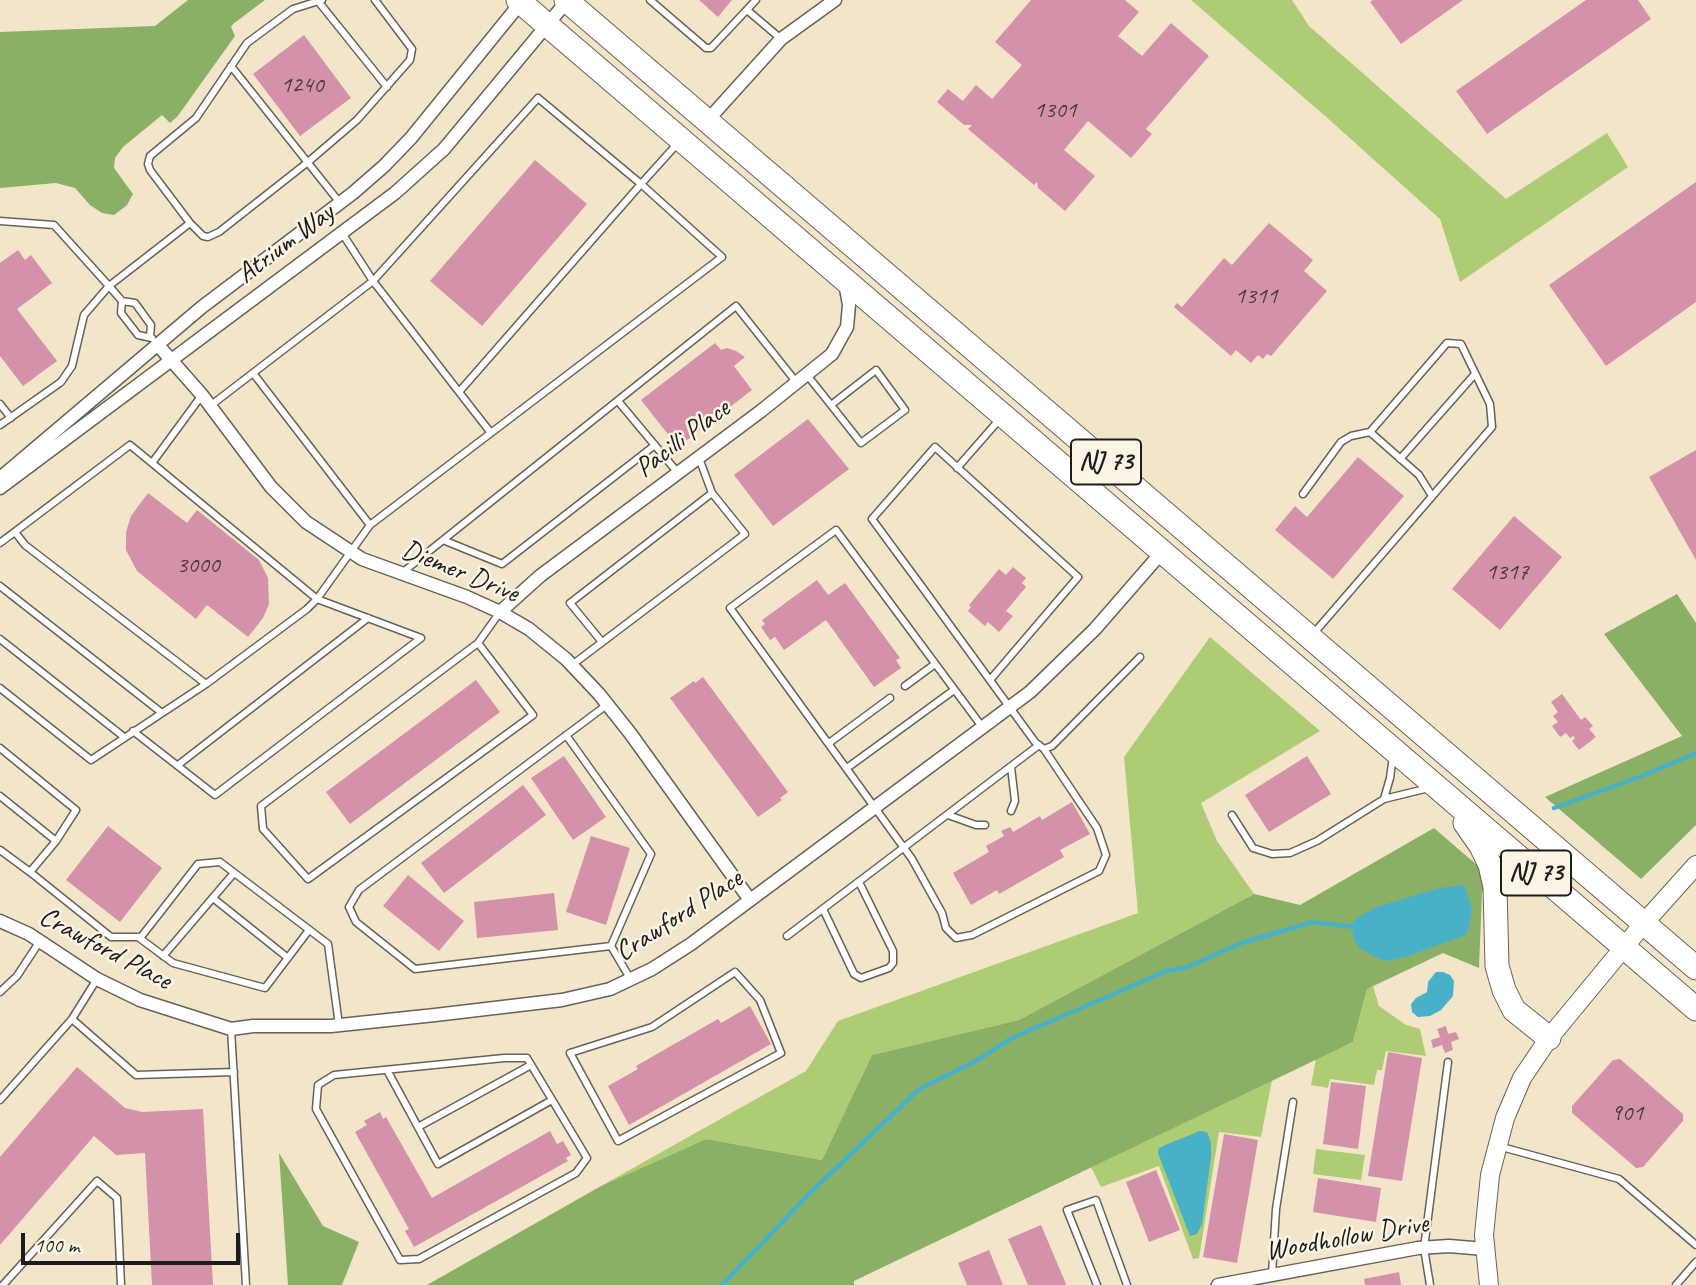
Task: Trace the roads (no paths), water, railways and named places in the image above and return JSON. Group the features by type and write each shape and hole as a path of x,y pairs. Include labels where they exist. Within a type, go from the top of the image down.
{"highway":[{"name":"NJ 73","path":"567,0 1696,968"},
{"name":"NJ 73","path":"521,1 1696,1009"},
{"path":"1441,792 1481,846 1490,865 1497,907 1497,966 1508,1000 1519,1015 1549,1038"}],"street":[{"name":"Atrium Way","path":"0,488 395,193 444,149 567,0"},
{"path":"707,121 781,39 835,0"},
{"name":"Atrium Way","path":"0,478 154,340 340,203 384,166 411,138 521,1"},
{"name":"Pacilli Place","path":"500,612 540,576 832,354 844,335 849,305 844,279"},
{"name":"Diemer Drive","path":"154,340 206,400 286,504 306,522 351,553 500,612 539,636 572,665 607,704 750,900"},
{"name":"Crawford Place","path":"0,921 40,941 97,979 140,1000 232,1029 339,1024 562,1000 610,989 631,980 691,944 1010,707 1048,676 1095,629 1162,552"},
{"path":"1489,1285 1485,1250 1486,1205 1496,1146 1518,1084 1549,1038 1696,865"},
{"name":"Woodhollow Drive","path":"1218,1285 1424,1248 1449,1246 1485,1250"}],"lane":[{"path":"375,0 410,46 413,53 410,60 387,87 357,120 214,235 202,236 153,176 148,164 156,150 196,118 247,43 293,9 320,1 387,87"},
{"path":"650,0 706,48 711,48 756,0"},
{"path":"747,10 781,39"},
{"path":"231,65 340,203"},
{"path":"0,688 90,760 206,684 307,609 370,525 722,257 641,184 538,98 373,281 253,373 206,400 152,463"},
{"path":"459,392 681,140"},
{"path":"0,221 54,225 122,301 135,303 151,326 154,340 138,335 121,313 122,301"},
{"path":"0,425 61,382 72,366 84,315 109,286 190,223"},
{"path":"341,233 373,281 491,433"},
{"path":"401,573 736,306 802,379 831,405 861,443 905,410 876,370 831,405"},
{"path":"1303,494 1341,442 1351,436 1370,432 1447,343 1461,344 1490,404 1492,427 1311,637"},
{"path":"253,373 370,525"},
{"path":"1400,459 1475,374"},
{"path":"618,401 678,473"},
{"path":"0,404 11,418"},
{"path":"957,468 1003,416"},
{"path":"1370,432 1419,475 1432,496"},
{"path":"0,543 130,445 317,599 421,638 215,795 134,731"},
{"path":"443,540 502,564 655,446"},
{"path":"982,728 836,530 730,608 905,848 942,913 946,928 957,938 972,935 1099,871 1106,855 1097,828 1042,747 1010,707 990,680 872,519 934,447 1078,577 990,680"},
{"path":"572,665 745,534 712,493 699,457"},
{"path":"602,642 570,603 712,493"},
{"path":"15,532 25,545 206,684"},
{"path":"0,586 162,713"},
{"path":"478,643 533,715 309,879 263,829 261,806 478,643 500,612"},
{"path":"178,765 368,618"},
{"path":"0,639 124,737"},
{"path":"787,936 1011,767 1042,747 1052,746 1140,657"},
{"path":"905,686 935,664"},
{"path":"847,768 954,690"},
{"path":"829,743 890,698"},
{"path":"607,704 359,890 349,907 356,922 415,969 611,946"},
{"path":"566,735 651,853 611,946"},
{"path":"0,748 76,810 56,841 30,872"},
{"path":"1384,799 1390,778 1393,750"},
{"path":"1011,767 1015,801 1012,811"},
{"path":"1232,815 1253,848 1272,854 1290,853 1317,841 1384,799 1441,792"},
{"path":"0,796 56,841"},
{"path":"948,815 976,825 985,825"},
{"path":"0,850 111,937 141,937 198,864 220,862 328,944 339,1024"},
{"path":"163,956 234,873"},
{"path":"823,909 854,974 861,978 889,968 893,963 893,951 859,882"},
{"path":"213,898 288,958"},
{"path":"138,937 173,963 265,988 309,930"},
{"path":"0,992 17,976 40,941"},
{"path":"611,946 631,980"},
{"path":"735,972 760,999 781,1053 618,1141 570,1053 652,1027 735,972"},
{"path":"0,1100 72,1019 97,979"},
{"path":"72,1019 136,1075 234,1072"},
{"path":"232,1029 246,1285"},
{"path":"504,1058 527,1058 531,1065 587,1158 576,1173 419,1259 400,1260 316,1110 318,1085 334,1075 504,1058"},
{"path":"1430,1285 1424,1248 1448,1062"},
{"path":"418,1127 531,1065"},
{"path":"387,1070 438,1164 552,1100"},
{"path":"1272,1275 1276,1209 1293,1102"},
{"path":"1496,1146 1619,1179 1696,1245"},
{"path":"3,1285 97,1181 117,1198 121,1285"},
{"path":"1097,1285 1068,1210 1096,1200 1127,1285"},
{"path":"1676,1285 1696,1262"}],"water":[{"path":"1464,885 1472,908 1466,935 1387,961 1360,948 1354,940 1351,924 1376,907 1439,888"},
{"path":"1436,972 1450,975 1454,981 1453,996 1441,1010 1430,1016 1418,1017 1412,1012 1411,1004 1427,992 1428,982"},
{"path":"1200,1131 1207,1132 1211,1142 1211,1158 1202,1224 1197,1234 1190,1236 1158,1153 1159,1148"}],"waterway":[{"path":"1554,808 1696,753"},
{"path":"722,1285 810,1193 925,1086 974,1062 1012,1038 1166,971 1188,967 1241,943 1313,922 1354,927"}]}
